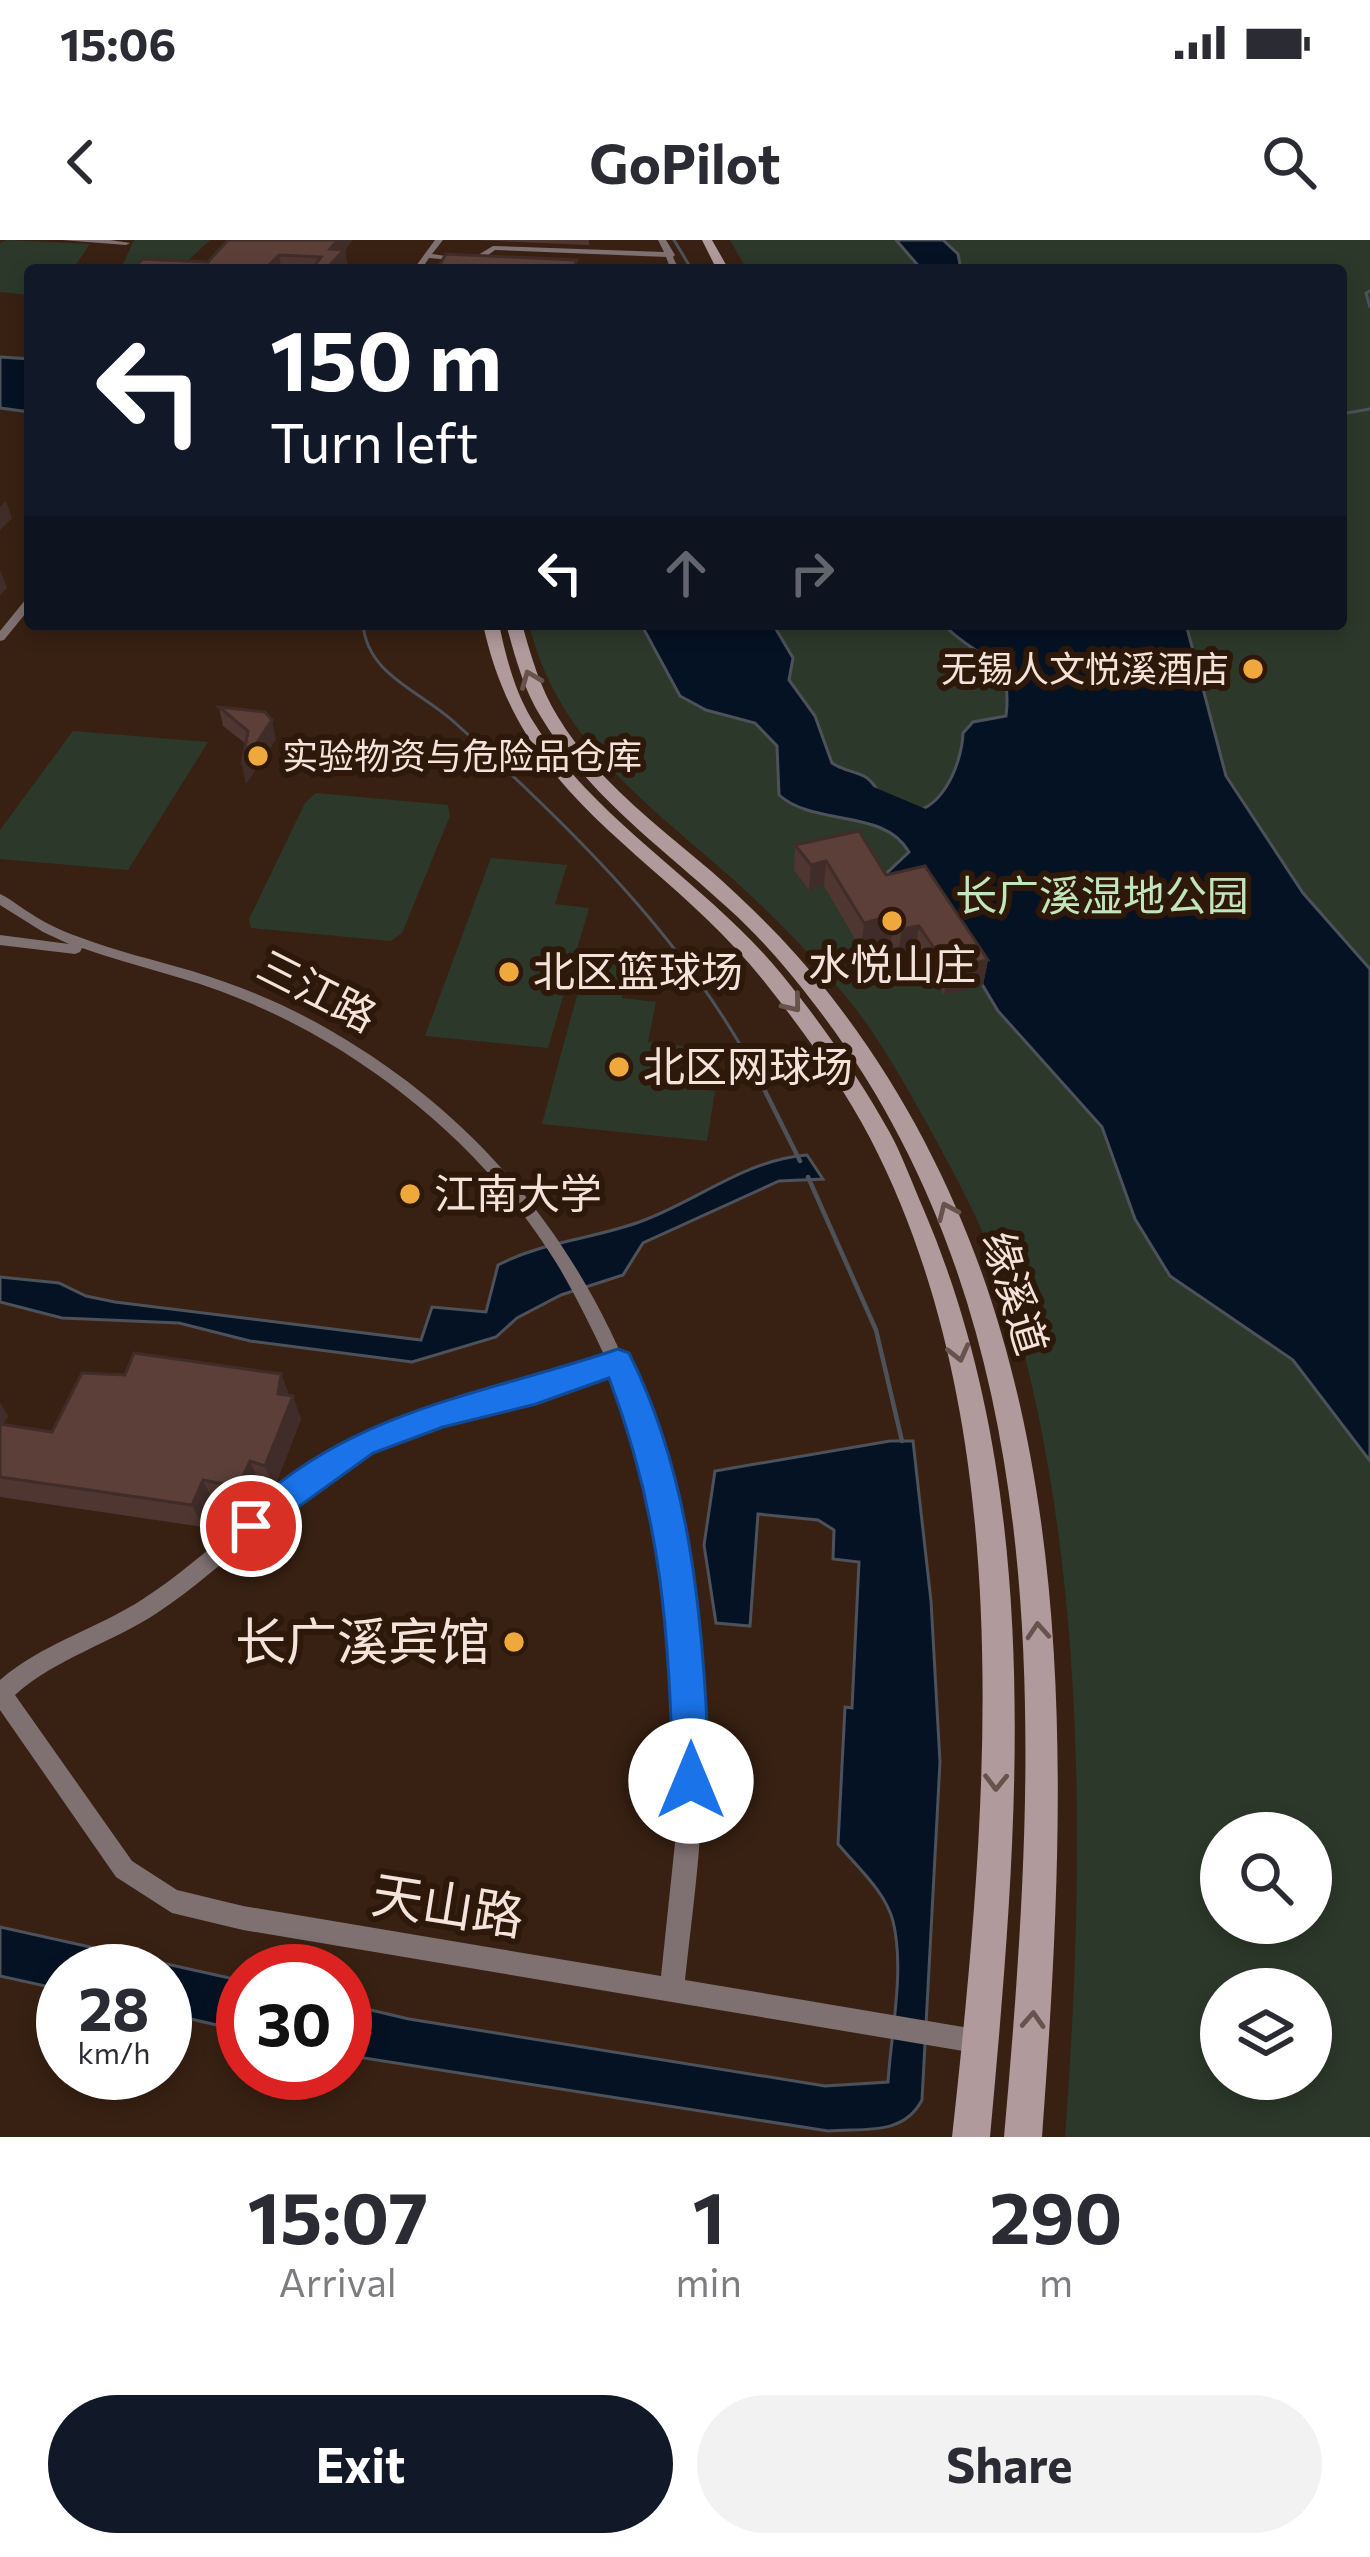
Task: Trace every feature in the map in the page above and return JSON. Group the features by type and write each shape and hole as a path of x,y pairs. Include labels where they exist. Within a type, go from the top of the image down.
{"main road":[{"name":"缘溪道","path":"492,630 521,717 560,772 614,828 724,922 806,1019 872,1124 933,1261 960,1353 981,1460 998,1682 996,1823 970,2137"},
{"name":"缘溪道","path":"516,630 541,705 584,769 635,821 743,910 830,1007 861,1051 951,1217 986,1320 1019,1463 1042,1679 1044,1813 1023,2137"}],"street":[{"path":"66,240 126,243"},
{"path":"422,264 439,240"},
{"path":"662,240 673,264"},
{"path":"476,264 493,248 670,255"},
{"path":"600,264 605,253"},
{"path":"428,256 470,264"},
{"path":"0,638 24,608"},
{"name":"三江路","path":"0,898 63,937 208,981 267,1005 333,1038 394,1078 452,1123 548,1233 590,1300 618,1362"},
{"path":"0,940 52,944 129,959"},
{"path":"1,1692 27,1670 138,1614 191,1579 274,1503 362,1444 421,1421 536,1391 618,1362 654,1460 675,1548 686,1634 689,1845 672,1988"},
{"name":"天山路","path":"1,1692 124,1869 172,1901 243,1918 981,2042"}],"green space":[{"path":"134,240 210,240 184,264 123,264"},
{"name":"长广溪湿地公园","path":"730,240 1370,240 1370,2137 1065,2137 1077,1826 1067,1615 1037,1408 1004,1284 950,1166 869,1026 779,922 610,768 561,703 531,630 1347,630 1347,264 744,264"},
{"path":"0,243 90,244 76,264 24,264 24,294 0,292"},
{"path":"73,731 208,742 128,870 0,859 0,830"},
{"path":"316,793 448,805 450,816 402,933 391,941 251,928 249,919 305,803"},
{"name":"北区篮球场","path":"491,858 567,865 555,904 589,908 548,1048 425,1036"},
{"name":"北区网球场","path":"588,955 631,959 622,998 656,1002 648,1042 684,1046 676,1087 715,1091 707,1141 542,1124"}],"water":[{"path":"896,240 943,240 958,254 960,264 917,264"},
{"path":"0,357 24,359 24,411 0,408"},
{"path":"644,630 777,630 793,658 789,680 815,716 832,763 867,778 893,809 913,812 926,807 946,787 963,733 973,722 1006,716 1007,696 999,669 950,630 1188,630 1226,776 1303,893 1370,969 1370,1461 1293,1360 1170,1276 1135,1219 1102,1127 998,1011 970,964 872,887 909,852 898,838 866,823 794,805 779,795 777,746 755,723 706,710 680,696"},
{"path":"807,1155 823,1179 779,1181 643,1243 623,1275 561,1295 517,1318 496,1337 412,1362 250,1341 179,1323 62,1318 0,1302 0,1277 59,1283 86,1296 115,1302 421,1340 432,1307 486,1312 498,1265 642,1221 763,1164"},
{"path":"913,1441 931,1601 940,1762 922,2100 914,2112 894,2125 828,2131 372,2059 372,2010 825,2086 888,2082 897,1981 893,1921 877,1890 838,1844 845,1707 852,1708 859,1562 833,1559 834,1530 818,1520 758,1514 750,1626 716,1623 704,1545 715,1471"},
{"path":"0,1927 76,1944 36,1944 36,1984 0,1976"},
{"path":"192,1970 216,1975 216,2025 192,2019"}],"building":[{"path":"228,240 338,240 330,249 344,250 331,264 316,264 321,257 279,255 270,264 137,264 143,259 208,262"},
{"path":"446,254 577,260 575,264 440,264"},
{"path":"219,707 265,712 272,720 242,765 248,731"},
{"path":"859,831 886,875 925,866 988,960 948,969 919,926 902,929 894,915 864,923 826,861 811,865 795,845"},
{"path":"134,1353 281,1374 278,1394 293,1396 265,1466 250,1461 238,1487 203,1480 192,1505 0,1477 0,1424 52,1432 82,1373 125,1375"}],"waterway":[{"path":"674,240 688,264"},
{"path":"1370,291 1366,293 1370,307"},
{"path":"1347,413 1370,409"},
{"path":"364,630 374,656 396,680 453,721 498,762 627,892 703,988 766,1092"},
{"path":"845,782 944,825"},
{"path":"764,1089 800,1161"},
{"path":"808,1177 876,1330 902,1441"}],"place":[{"name":"无锡人文悦溪酒店","path":"1253,669"},
{"name":"实验物资与危险品仓库","path":"258,756"},
{"name":"水悦山庄","path":"892,921"},
{"name":"北区篮球场","path":"509,972"},
{"name":"北区网球场","path":"619,1067"},
{"name":"江南大学","path":"410,1194"},
{"name":"长广溪宾馆","path":"514,1642"}],"route":[{"path":"251,1526 274,1503 362,1444 441,1414 536,1391 618,1362 648,1439 675,1548 686,1634 691,1781"}]}
